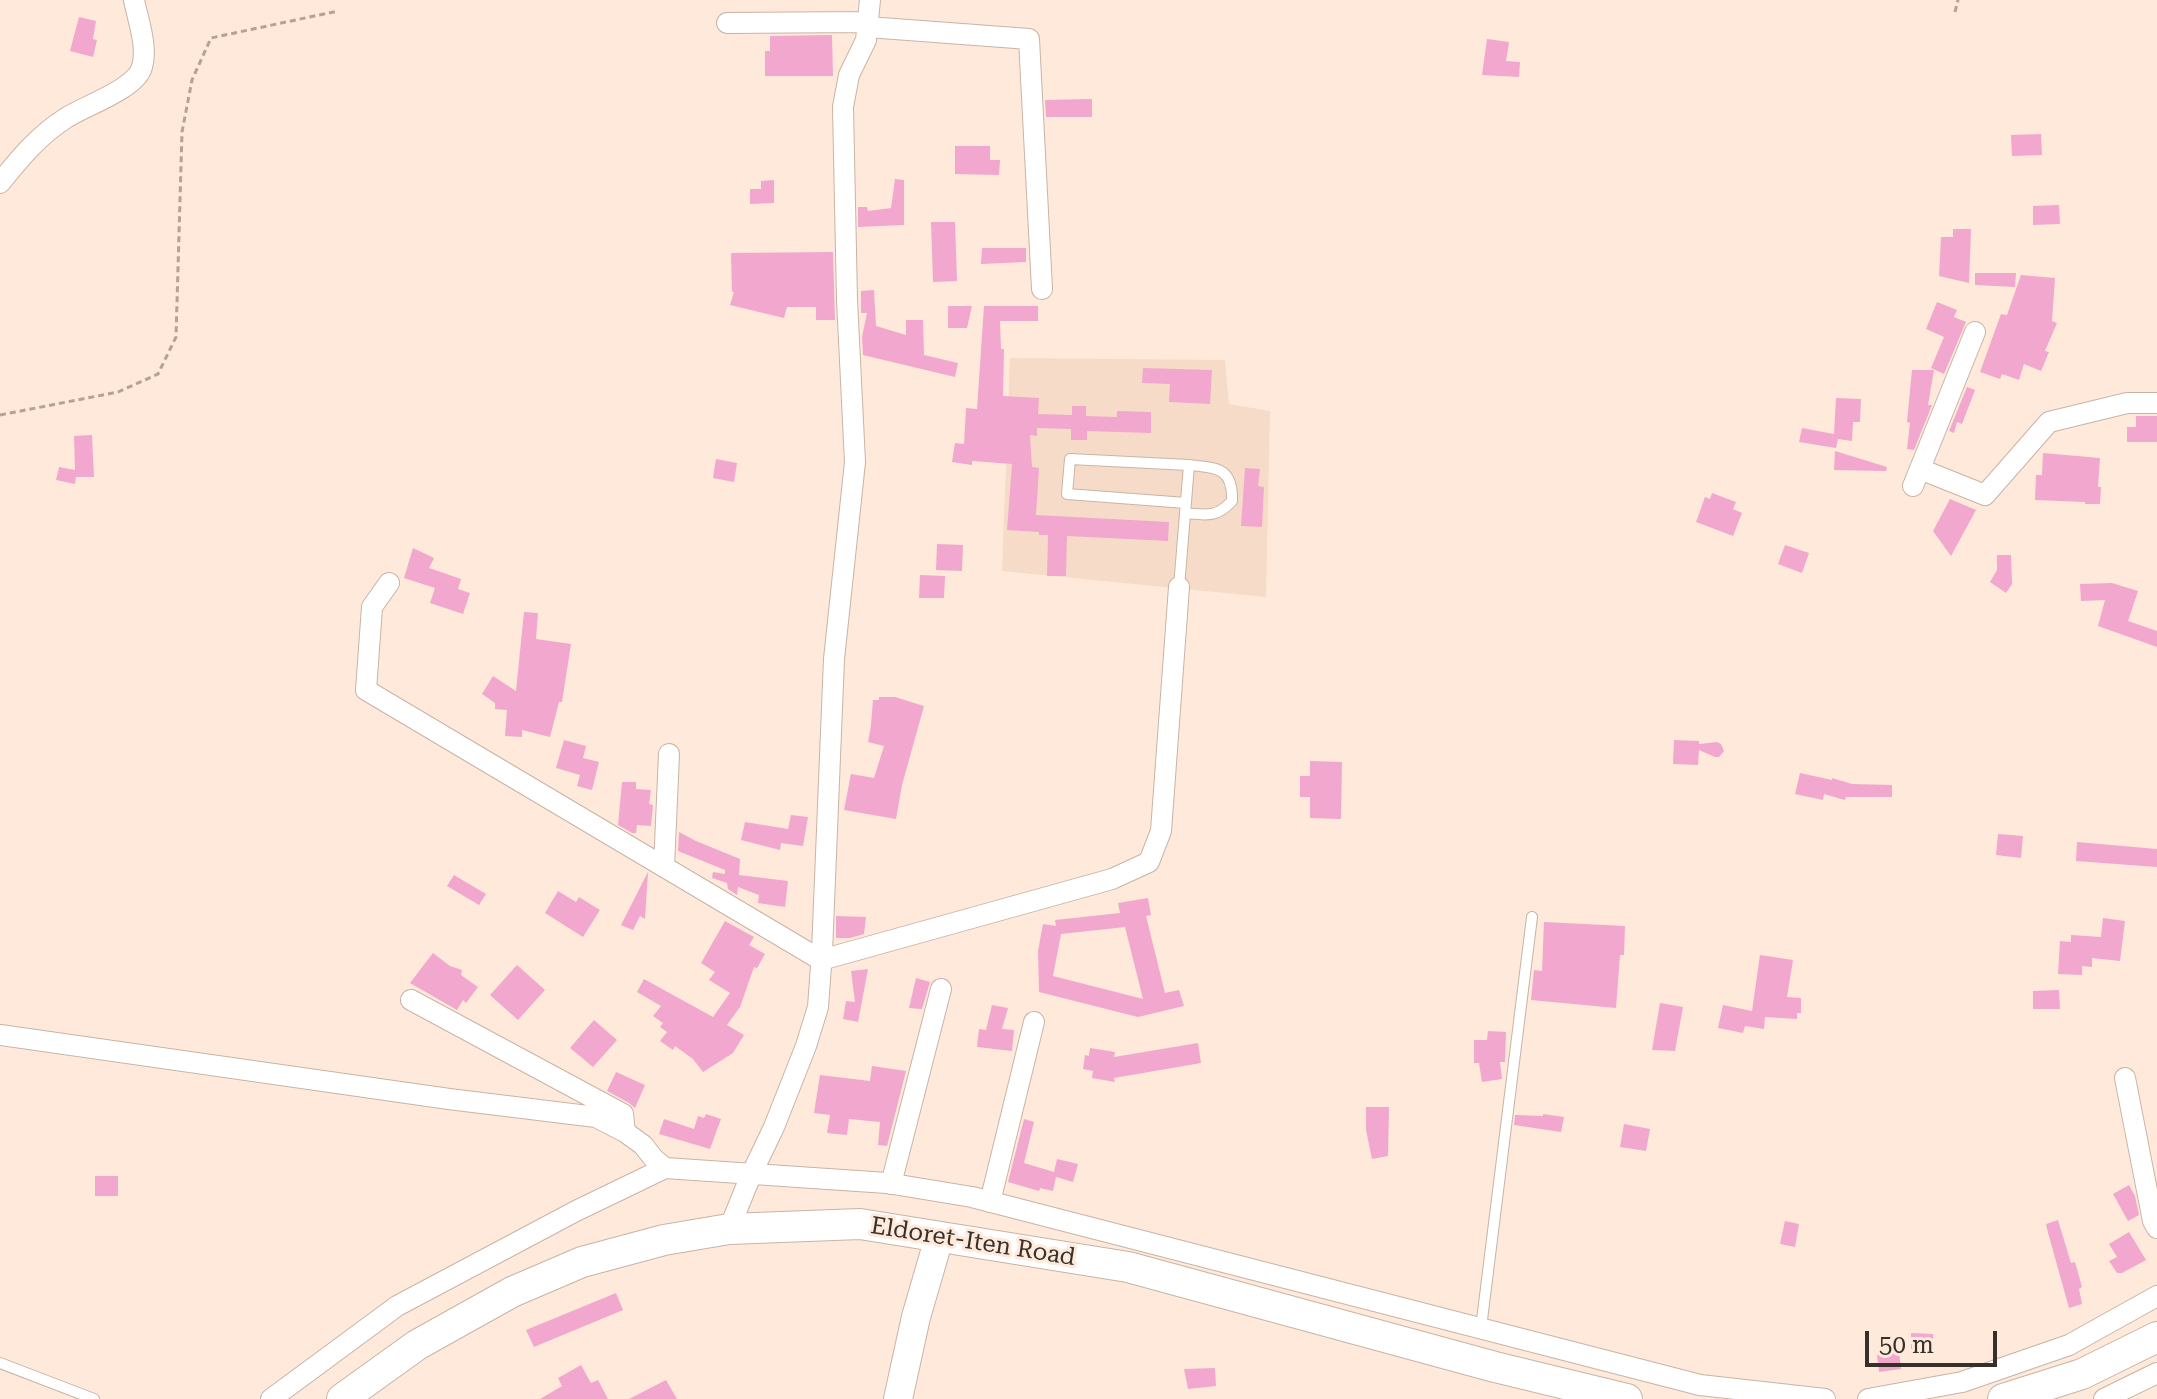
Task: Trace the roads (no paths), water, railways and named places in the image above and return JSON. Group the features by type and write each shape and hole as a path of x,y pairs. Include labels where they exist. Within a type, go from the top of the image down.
{"main road":[{"name":"Eldoret-Iten Road","path":"342,1399 417,1345 512,1292 582,1262 664,1240 729,1229 860,1224 1128,1267 1475,1362 1627,1399"},
{"path":"898,1399 916,1317 939,1238"},
{"path":"2003,1399 2082,1374 2157,1337"}],"street":[{"path":"0,183 28,147 65,118 137,77 142,69 143,56 134,0"},
{"path":"729,1229 774,1127 818,1007 834,659 855,462 847,300 843,107 849,75 866,40 870,0"},
{"path":"727,23 861,22 868,27 1029,39 1042,289"},
{"path":"1975,332 1916,478 1985,495 2049,422 2127,403 2157,403"},
{"path":"389,583 372,607 366,690 821,960 1112,879 1149,862 1161,831 1179,587"},
{"path":"664,867 669,754"},
{"path":"891,1184 941,989"},
{"path":"411,1000 623,1114 625,1132"},
{"path":"990,1202 1034,1022"},
{"path":"0,1035 596,1117 643,1145 665,1168"},
{"path":"2125,1078 2153,1221 2157,1228"},
{"path":"271,1399 397,1306 576,1211 665,1168 891,1184 990,1202 1700,1385 1825,1399"},
{"path":"1869,1399 1962,1382 2069,1345 2157,1296"},
{"path":"1475,1362 1481,1328"},
{"path":"2104,1399 2157,1373"}],"lane":[{"path":"1070,459 1189,465 1215,467 1227,475 1232,485 1232,501 1223,511 1211,516 1186,508 1067,494 1070,459"},
{"path":"1179,587 1189,465"},
{"path":"1481,1328 1532,917"},
{"path":"0,1363 94,1399"}]}
